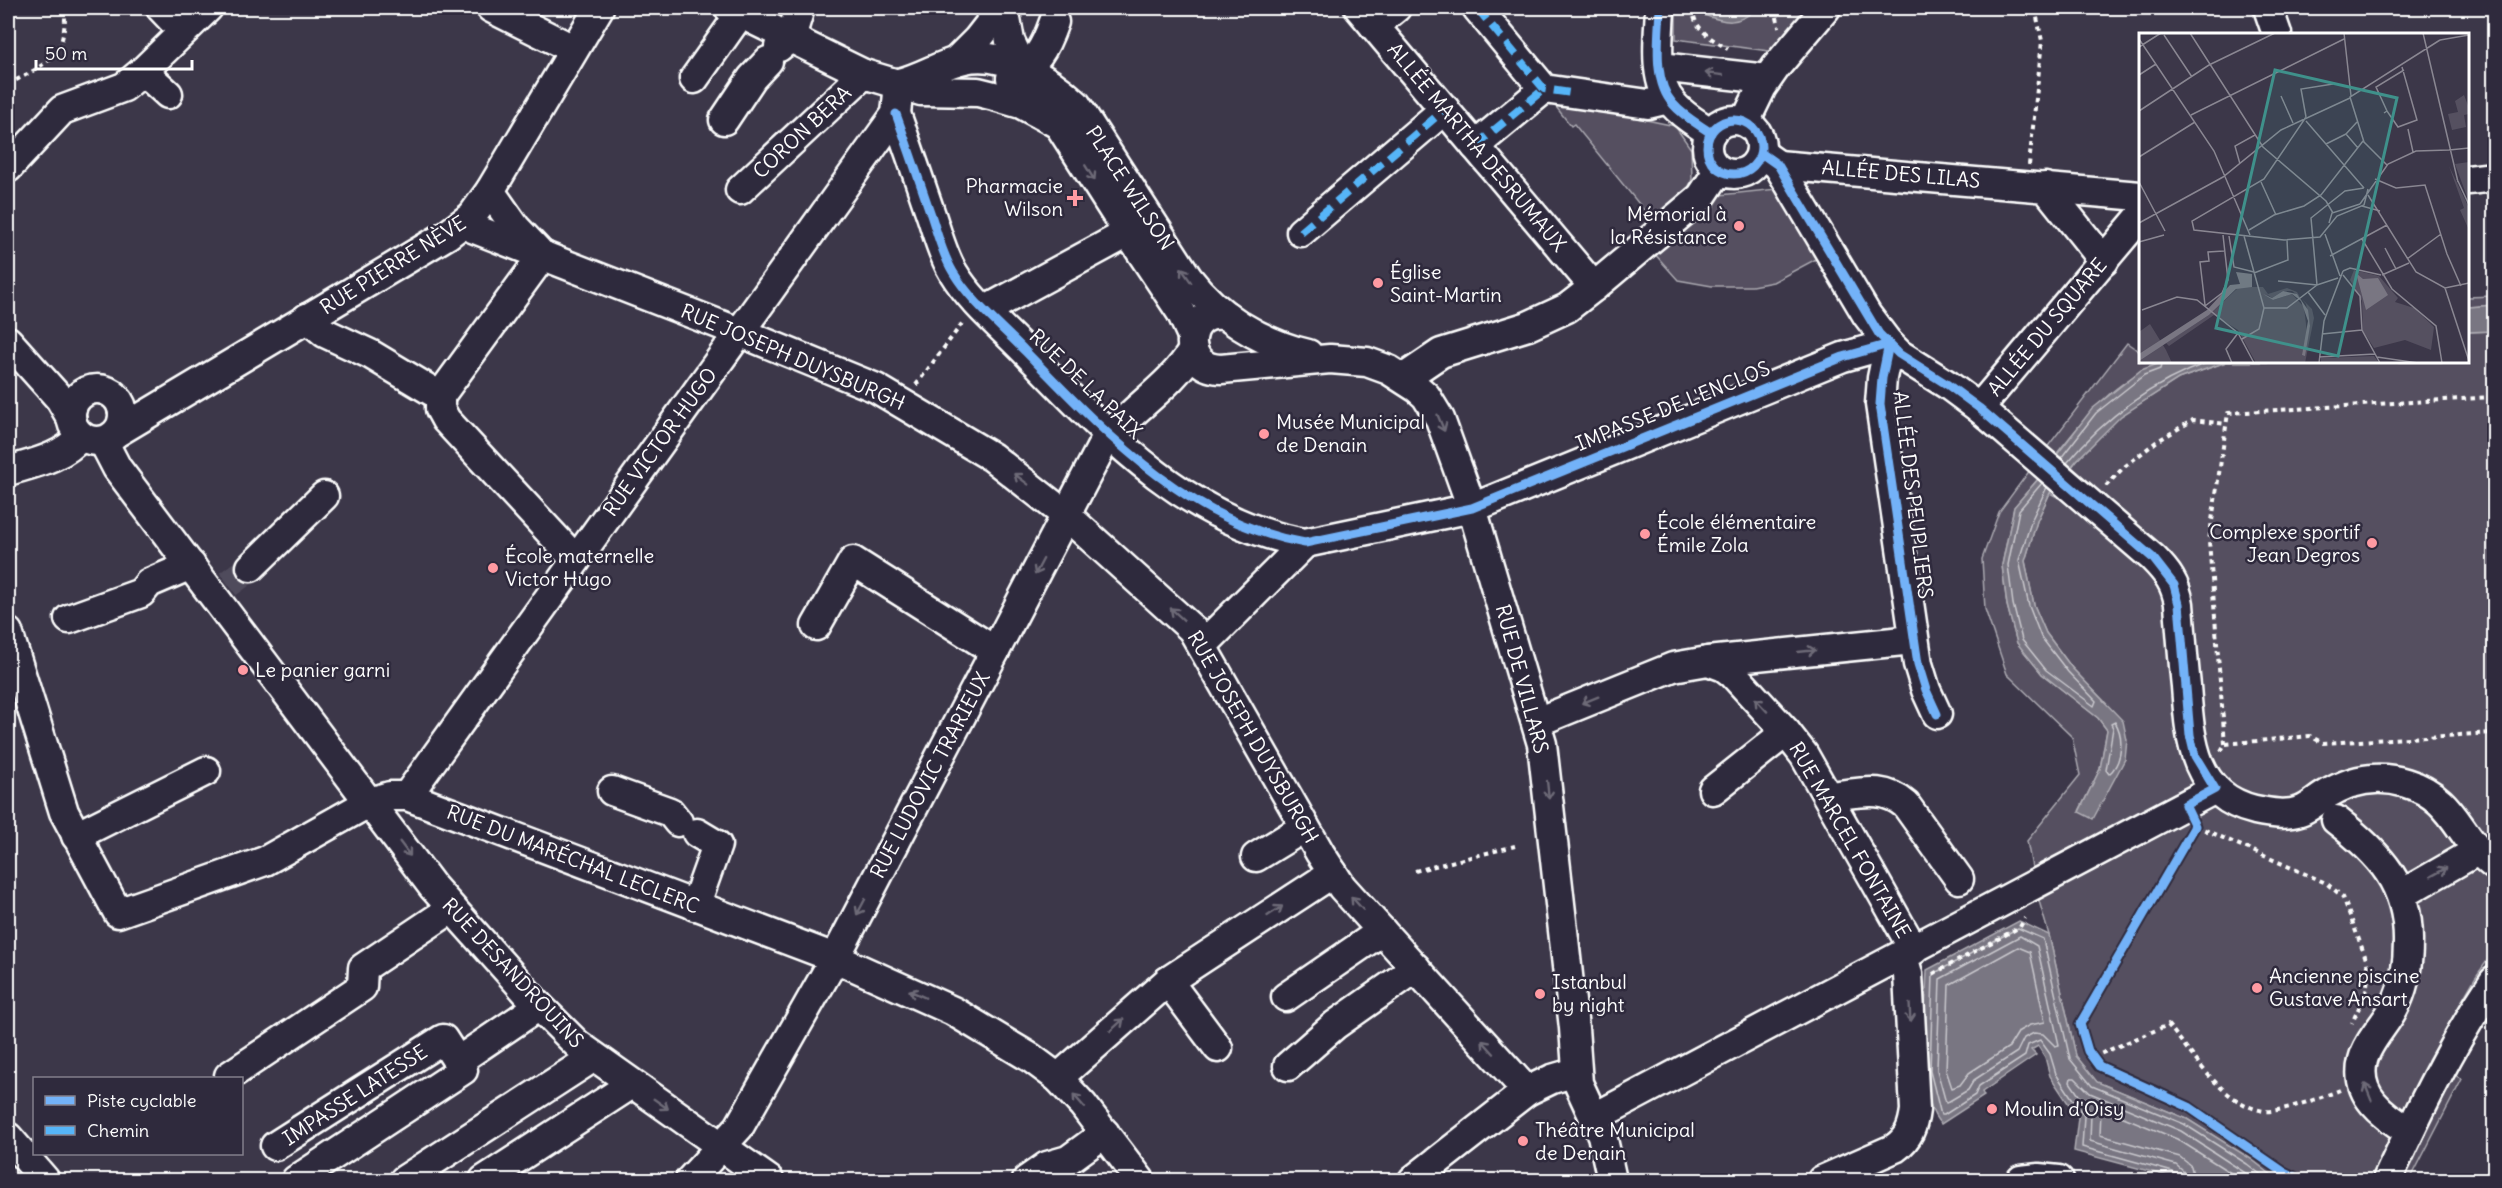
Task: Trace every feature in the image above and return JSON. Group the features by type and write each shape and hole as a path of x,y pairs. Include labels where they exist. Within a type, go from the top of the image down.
{"street":[{"path":"161,8 183,31"},
{"path":"8,168 62,110 124,87 208,8"},
{"path":"491,8 573,49"},
{"name":"RUE PIERRE NÈVE","path":"8,471 58,454 94,432 197,383 462,224 480,207 599,8"},
{"path":"724,120 752,78 779,48 800,8"},
{"path":"956,61 1003,8"},
{"name":"PLACE WILSON","path":"1003,8 1010,40 1024,70 1067,114 1206,299 1234,321 1265,340 1285,348 1330,359"},
{"path":"1366,17 1396,8"},
{"path":"1477,8 1544,89 1647,104 1669,99"},
{"path":"1660,8 1660,67 1663,87 1669,99 1680,111 1711,133"},
{"path":"1745,122 1767,79 1785,54 1826,8"},
{"path":"2268,8 2277,33"},
{"path":"694,79 734,10"},
{"name":"PLACE WILSON","path":"734,10 779,48 929,92 978,92 1067,114"},
{"path":"978,92 1000,84 1035,61 1045,45 1055,15"},
{"path":"1055,15 1059,59 1067,85 1067,114"},
{"name":"ALLÉE MARTHA DESRUMAUX","path":"1366,17 1594,287"},
{"path":"896,114 899,83 956,61 972,57 991,58 1024,70"},
{"path":"1660,67 1767,79"},
{"path":"143,71 168,94"},
{"name":"CORON BERA","path":"740,190 864,74"},
{"path":"1475,146 1544,89"},
{"path":"1301,232 1444,109"},
{"name":"RUE DE LA PAIX","path":"896,114 946,258 958,279 1109,436 1179,491 1202,505 1260,531 1305,543 1472,508"},
{"name":"RUE VICTOR HUGO","path":"406,796 896,114"},
{"name":"PLACE WILSON","path":"1067,114 1128,233 1181,312 1206,355"},
{"path":"1770,159 1756,164 1747,172 1731,175 1719,170 1711,161 1707,153 1707,145 1711,133 1726,121 1738,120 1755,129 1770,159 1867,315 1889,344"},
{"name":"ALLÉE DES LILAS","path":"1770,159 2139,196"},
{"path":"1404,378 1441,353 1552,316 1594,287 1701,197 1719,170"},
{"path":"2469,180 2494,177"},
{"path":"2036,186 2104,261"},
{"name":"RUE JOSEPH DUYSBURGH","path":"490,191 524,237 543,255"},
{"name":"ALLÉE DU SQUARE","path":"1889,344 1899,354 1940,379 1979,408 2139,218"},
{"name":"RUE JOSEPH DUYSBURGH","path":"462,224 876,388 992,457 1067,516 1185,621 1203,645 1333,873 1382,931 1527,1091"},
{"path":"982,306 1128,233"},
{"path":"543,255 440,396 440,409 446,420 576,560"},
{"path":"1218,315 1234,321 1245,338 1244,351 1240,358 1206,355 1195,328 1205,318 1218,315"},
{"path":"307,318 325,333 370,354 440,396"},
{"name":"IMPASSE DE L'ENCLOS","path":"1472,508 1822,365 1889,344"},
{"name":"ALLÉE DES PEUPLIERS","path":"1889,344 1882,378 1880,404 1913,640 1921,676 1937,714"},
{"path":"17,350 66,382 104,393 122,407 123,415 94,432"},
{"path":"17,350 63,404 94,432"},
{"path":"1206,355 1330,359"},
{"name":"RUE LUDOVIC TRARIEUX","path":"690,1180 723,1147 745,1118 835,958 1067,516 1098,452 1109,436 1175,375 1206,355"},
{"name":"RUE DE VILLARS","path":"1330,359 1367,362 1404,378 1426,396 1440,419 1472,508 1537,722 1545,763 1569,981 1576,1072 1581,1091 1595,1117 1612,1180"},
{"name":"RUE PIERRE NÈVE","path":"104,393 148,395 197,383"},
{"path":"104,393 79,396 73,406 191,565 221,589 370,802"},
{"path":"1979,408 2153,558 2174,585 2179,604 2190,735 2195,756 2222,796 2240,806 2266,812 2288,813 2300,811 2335,790 2352,783 2370,778 2397,780 2421,788 2441,802 2450,810 2486,858 2402,894"},
{"path":"251,567 324,496"},
{"path":"1203,645 1305,543"},
{"path":"816,626 853,561 995,651"},
{"path":"69,619 141,594 149,583 191,565"},
{"path":"8,632 60,800 76,836 206,771"},
{"path":"1537,722 1673,667 1913,640"},
{"name":"RUE MARCEL FONTAINE","path":"1595,1117 1908,953 1829,796 1804,755 1733,674 1724,667 1707,662"},
{"path":"1713,790 1786,732"},
{"path":"1822,1180 1895,1148 1902,1143 1911,1129 1915,1110 1908,953 2190,815 2210,781"},
{"path":"612,791 670,812 688,828 717,845 695,906"},
{"path":"1829,796 1879,791 1898,798 1906,805 1959,879"},
{"name":"RUE DU MARÉCHAL LECLERC","path":"76,836 118,913 265,861 370,802 390,796 406,796 835,958 953,1011 1032,1058 1058,1078 1140,1180"},
{"name":"RUE DESANDROUINS","path":"370,802 451,909 567,1036 769,1180"},
{"path":"2336,820 2372,849 2402,894 2407,915 2407,966 2391,1015 2363,1061 2363,1080 2375,1107 2409,1131"},
{"path":"1256,857 1305,826"},
{"path":"1058,1078 1168,981 1333,873"},
{"path":"229,1076 362,987 363,968 451,909"},
{"path":"1286,997 1382,931"},
{"path":"1288,1066 1335,1024 1416,968"},
{"path":"1168,981 1218,1048"},
{"path":"2386,1180 2453,1045 2494,981"},
{"name":"IMPASSE LATESSE","path":"458,1061 538,1006"},
{"name":"IMPASSE LATESSE","path":"275,1146 443,1039 458,1061 463,1070 296,1180"},
{"path":"404,1180 594,1057"},
{"path":"1413,1180 1527,1091 1552,1079 1576,1072"},
{"path":"484,1180 632,1084"},
{"path":"1027,1180 1047,1166 1068,1160 1105,1134"},
{"path":"8,1137 45,1180"},
{"path":"2021,1180 2039,1178 2059,1180"}],"path":[{"path":"8,84 26,75 56,53 67,19 64,8"},
{"path":"2036,8 2042,41 2036,186"},
{"path":"903,403 982,306"},
{"path":"2210,781 2225,744 2208,541 2228,413 2494,397"},
{"path":"2081,495 2123,468 2156,441 2193,420 2226,424"},
{"path":"2225,744 2310,736 2323,743 2494,733"},
{"path":"2301,1180 2282,1171 2189,1107 2099,1066 2088,1051 2080,1024 2190,815 2326,883 2343,897 2366,956 2369,971 2366,992 2350,1030"},
{"path":"1415,871 1515,846"},
{"path":"1931,975 2020,927 2026,917"},
{"path":"2093,1057 2168,1025 2227,1095 2265,1111 2329,1095 2363,1080"}],"shaded area":[{"path":"1676,8 1818,8 1777,52 1676,39"},
{"path":"1561,102 1675,126 1691,149 1692,179 1685,196 1652,220 1574,124 1571,126 1553,103"},
{"path":"1777,189 1820,257 1773,282 1752,286 1712,286 1678,280 1653,252 1720,195"},
{"path":"2494,296 2494,305 2469,307 2469,297"},
{"path":"2494,331 2494,951 2475,978 2428,1060 2462,1079 2410,1180 2278,1180 2251,1159 2187,1119 2097,1082 2076,1056 2049,935 2037,894 2027,841 2080,775 2072,737 2007,674 1985,609 1982,559 1999,512 2030,470 2039,478 2014,507 2002,565 2007,605 2017,643 2042,674 2098,718 2107,730 2100,769 2079,811 2125,759 2104,701 2072,668 2046,633 2034,605 2025,561 2037,521 2050,493 2077,508 2094,486 2072,467 2077,460 2121,415 2178,379 2223,363 2469,363 2469,332"},
{"path":"2127,343 2139,351 2139,363 2161,363 2115,389 2089,414 2054,457 2045,450"}],"water":[{"path":"1703,8 1758,8 1744,18 1724,21 1701,14"},
{"path":"2494,305 2494,331 2469,332 2469,307"},
{"path":"2160,363 2223,363 2178,379 2121,416 2077,460 2050,493 2037,521 2025,561 2034,605 2046,633 2072,668 2123,721 2127,740 2125,759 2093,819 2079,812 2100,769 2107,730 2098,718 2042,674 2017,643 2007,605 2002,565 2014,507 2092,409 2141,370"},
{"path":"2019,921 2049,935 2076,1056 2097,1082 2187,1119 2251,1159 2278,1180 2182,1180 2074,1151 2078,1118 2050,1076 2045,1057 2038,1046 2031,1050 2036,1055 1982,1092 1984,1096 1941,1124 1933,1111 1925,1074 1924,1028 1927,970"}],"tunnel":[{"path":"228,584 251,567"}],"marked path":[{"path":"1477,8 1544,89 1571,93"},
{"path":"1475,146 1544,89"},
{"path":"1301,232 1445,109"}],"cycle path":[{"path":"1660,8 1658,58 1659,71 1666,94 1681,112 1711,133"},
{"path":"896,114 946,258 960,283 978,304 1086,413 1151,470 1186,495 1223,516 1263,532 1305,543 1472,508 1843,357 1889,344"},
{"path":"1729,120 1739,120 1749,124 1757,132 1761,147 1757,162 1749,170 1739,174 1729,174 1719,170 1711,162 1707,152 1707,142 1711,132 1719,124 1729,120"},
{"path":"1761,153 1778,165 1879,334 1899,354 1979,408 2153,558 2174,585 2179,604 2190,735 2195,756 2215,789 2185,805 2195,826 2080,1024 2088,1051 2099,1066 2189,1107 2282,1171 2301,1180"},
{"path":"1889,344 1882,378 1880,404 1918,664 1937,714"}],"place":[{"name":"Pharmacie Wilson","path":"1075,198"},
{"name":"Mémorial à la Résistance","path":"1739,226"},
{"name":"Église Saint-Martin","path":"1378,283"},
{"name":"Musée Municipal de Denain","path":"1264,434"},
{"name":"École élémentaire Émile Zola","path":"1645,534"},
{"name":"Complexe sportif Jean Degros","path":"2372,543"},
{"name":"École maternelle Victor Hugo","path":"493,568"},
{"name":"Le panier garni","path":"243,670"},
{"name":"Ancienne piscine Gustave Ansart","path":"2257,988"},
{"name":"Istanbul by night","path":"1540,994"},
{"name":"Moulin d'Oisy","path":"1992,1109"},
{"name":"Théâtre Municipal de Denain","path":"1523,1141"}]}
